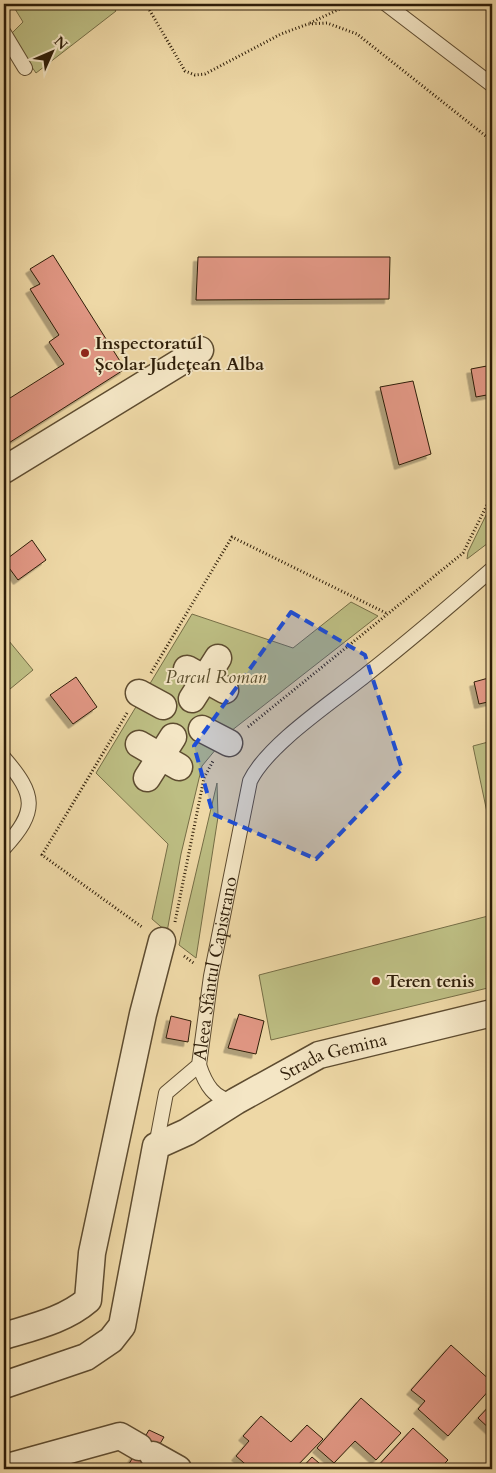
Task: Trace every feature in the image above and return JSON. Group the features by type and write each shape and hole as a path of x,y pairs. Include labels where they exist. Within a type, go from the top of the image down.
{"street":[{"path":"4,470 200,350"},
{"path":"139,693 163,706"},
{"path":"202,729 229,743"},
{"path":"4,1336 68,1314 88,1300 92,1252 142,1014 162,941"},
{"name":"Strada Gemina","path":"156,1146 187,1132 236,1101 319,1055 492,1013"},
{"name":"Aleea Sfântul Capistrano","path":"4,1385 86,1357 111,1340 122,1326 156,1146"},
{"path":"4,1468 120,1436 178,1469"}],"lane":[{"path":"386,4 492,85"},
{"path":"4,32 26,68"},
{"name":"Aleea Sfântul Capistrano","path":"156,1146 166,1093 199,1064 213,967 250,781 257,766 282,742 399,649 492,569"},
{"path":"4,758 22,779 28,795 27,816 20,830 4,848"},
{"path":"199,1064 204,1080 215,1094 226,1101 236,1101"}],"path":[{"path":"146,4 185,71 195,75 205,74 281,34 308,24 350,4"},
{"path":"308,24 327,23 357,34 492,141"}],"highlighted area":[{"path":"291,612 365,655 402,769 316,859 213,814 194,746"}],"green space":[{"path":"12,4 111,4 116,11 36,73 10,35 23,22"},
{"path":"492,503 492,540 467,559 468,552"},
{"name":"Parcul Roman","path":"351,602 378,616 231,731 202,766 181,854 167,932 152,919 168,844 96,773 192,614 293,648"},
{"path":"4,635 33,670 4,694"},
{"path":"492,741 492,836 473,746"},
{"path":"217,783 218,817 196,958 179,945"},
{"name":"Teren tenis","path":"492,915 492,987 271,1040 259,975"}],"building":[{"name":"Inspectoratul Școlar Județean Alba","path":"53,255 125,369 4,446 4,390 10,398 64,364 49,342 59,335 30,289 40,284 30,269"},
{"path":"198,257 390,257 389,299 196,300"},
{"path":"492,365 492,394 476,397 471,369"},
{"path":"413,381 431,454 399,465 380,387"},
{"path":"32,540 46,560 18,580 4,561"},
{"path":"76,677 97,707 73,724 50,695"},
{"path":"492,677 492,701 479,704 474,682"},
{"path":"239,1014 264,1021 256,1054 228,1048"},
{"path":"171,1016 191,1021 188,1042 166,1038"},
{"path":"451,1345 492,1382 492,1387 448,1436 418,1409 425,1401 411,1390"},
{"path":"361,1398 401,1433 376,1460 355,1441 334,1463 317,1448"},
{"path":"492,1403 492,1431 478,1418"},
{"path":"261,1416 291,1442 307,1425 323,1439 294,1469 251,1469 236,1456 249,1441 243,1436"},
{"path":"413,1428 448,1460 439,1469 375,1469"},
{"path":"149,1430 164,1437 145,1469 126,1469"},
{"path":"312,1457 326,1469 301,1469"}],"place":[{"name":"Inspectoratul Școlar Județean Alba","path":"85,353"},
{"name":"Teren tenis","path":"376,981"}]}
